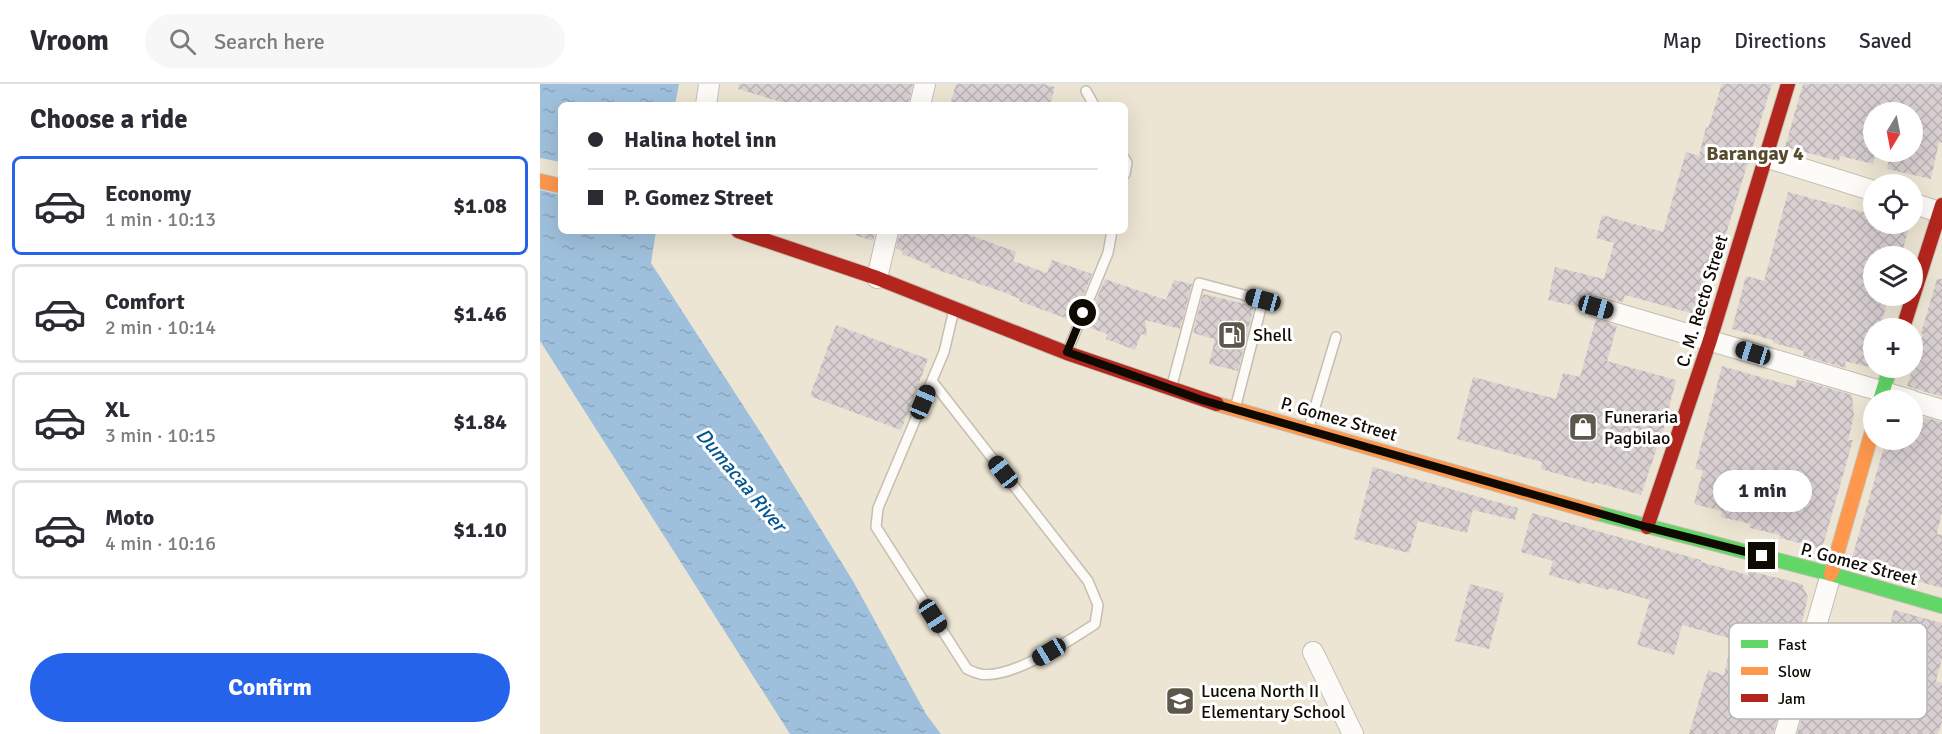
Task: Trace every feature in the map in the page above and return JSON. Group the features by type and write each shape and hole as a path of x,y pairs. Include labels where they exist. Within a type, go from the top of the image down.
{"main road":[{"name":"C. M. Recto Street","path":"1647,527 1710,340 1788,84"},
{"path":"540,180 558,185"},
{"path":"1906,318 1941,210"},
{"name":"P. Gomez Street","path":"747,234 877,278 1170,390 1647,527 1831,574 1942,606"},
{"path":"1831,574 1867,450"}],"street":[{"path":"706,102 709,84"},
{"path":"921,102 925,84"},
{"path":"1765,157 1863,188"},
{"path":"1923,206 1941,210"},
{"path":"877,278 887,234"},
{"path":"1596,307 1710,340 1864,390"},
{"path":"1923,404 1942,410"},
{"path":"1817,623 1831,574"},
{"path":"1313,651 1353,734"},
{"path":"1785,734 1789,719"}],"lane":[{"path":"1086,91 1092,102"},
{"path":"1067,352 1108,253 1111,234"},
{"path":"1170,390 1199,283 1263,300 1236,408"},
{"path":"932,381 1088,581 1098,605 1095,624 1034,662 996,674 982,675 967,669 876,527 878,508 944,352 954,308"},
{"path":"1308,429 1336,337"}],"water":[{"name":"Dumacaa River","path":"540,84 679,84 676,102 558,102 558,234 656,234 651,263 853,581 926,714 941,734 790,734 540,341"}],"pier":[{"path":"540,158 558,161 558,194 540,190"}],"building":[{"path":"739,84 913,84 909,102 781,102 738,89"},
{"path":"956,84 1043,84 1055,87 1051,102 951,102"},
{"path":"1722,84 1772,84 1714,273 1710,272 1698,315 1625,295 1623,302 1599,295 1593,296 1587,299 1584,308 1548,300 1555,267 1604,279 1614,243 1596,238 1602,215 1663,232 1686,152 1699,156 1706,127 1708,128"},
{"path":"1803,84 1942,84 1942,143 1939,142 1931,179 1923,177 1923,174 1909,174 1887,169 1888,162 1923,162 1923,102 1863,102 1863,161 1840,156 1839,161 1785,147"},
{"path":"1788,192 1863,212 1863,234 1907,234 1904,246 1863,246 1863,306 1886,306 1883,318 1863,318 1863,366 1845,361 1846,368 1803,356 1804,351 1773,343 1773,340 1732,329 1746,276 1764,281"},
{"path":"855,234 875,234 873,241"},
{"path":"899,234 967,234 1016,252 1013,261 1047,273 1052,260 1092,274 1073,321 1019,301 1020,299 1003,292 929,267 930,265 902,254 903,251 896,248"},
{"path":"1105,279 1166,300 1174,280 1192,284 1180,329 1145,320 1147,336 1141,334 1135,350 1106,339 1107,334 1085,326"},
{"path":"1937,279 1942,279 1942,397 1907,386 1909,378 1923,378 1923,326"},
{"name":"Shell","path":"1203,294 1254,306 1238,371 1209,364 1215,339 1193,333"},
{"path":"1596,319 1617,326 1607,361 1676,380 1665,424 1641,495 1541,469 1542,462 1457,439 1473,377 1556,399 1563,373 1580,377"},
{"path":"836,325 928,359 901,430 810,396"},
{"path":"1722,366 1795,387 1797,379 1852,395 1854,416 1848,440 1853,440 1822,549 1750,528 1751,524 1721,517 1722,511 1694,504 1703,470 1695,469"},
{"path":"1923,417 1942,422 1942,512 1937,534 1942,535 1942,588 1902,577 1903,572 1852,558 1883,450 1923,450"},
{"path":"1373,467 1518,508 1515,520 1473,510 1467,533 1418,521 1409,553 1354,539"},
{"path":"1532,513 1748,575 1749,571 1802,584 1808,597 1802,623 1729,623 1729,638 1682,625 1674,655 1637,645 1650,600 1549,575 1553,561 1521,552"},
{"path":"1470,584 1504,593 1489,649 1455,641"},
{"path":"1894,610 1942,623 1942,658 1936,681 1942,683 1942,721 1938,734 1797,734 1801,719 1927,719 1927,623 1891,623"},
{"path":"1729,652 1729,719 1777,719 1773,734 1689,734 1708,670 1724,675"}],"traffic: fast":[{"path":"1883,390 1887,378"},
{"path":"1597,513 1831,574 1942,606"}],"traffic: slow":[{"path":"540,181 558,185"},
{"path":"1217,404 1597,513"},
{"path":"1831,574 1867,450"}],"traffic: jam":[{"path":"1647,527 1710,340 1788,84"},
{"path":"1906,318 1942,205"},
{"path":"747,234 877,278 1067,353 1217,404"}],"place":[{"name":"Shell","path":"1232,335"},
{"name":"Funeraria Pagbilao","path":"1583,427"},
{"name":"Lucena North II Elementary School","path":"1180,701"}],"district":[{"name":"Barangay 4","path":"1755,153"}],"route":[{"path":"1083,313 1067,352 1170,390 1647,527 1762,556"}]}
